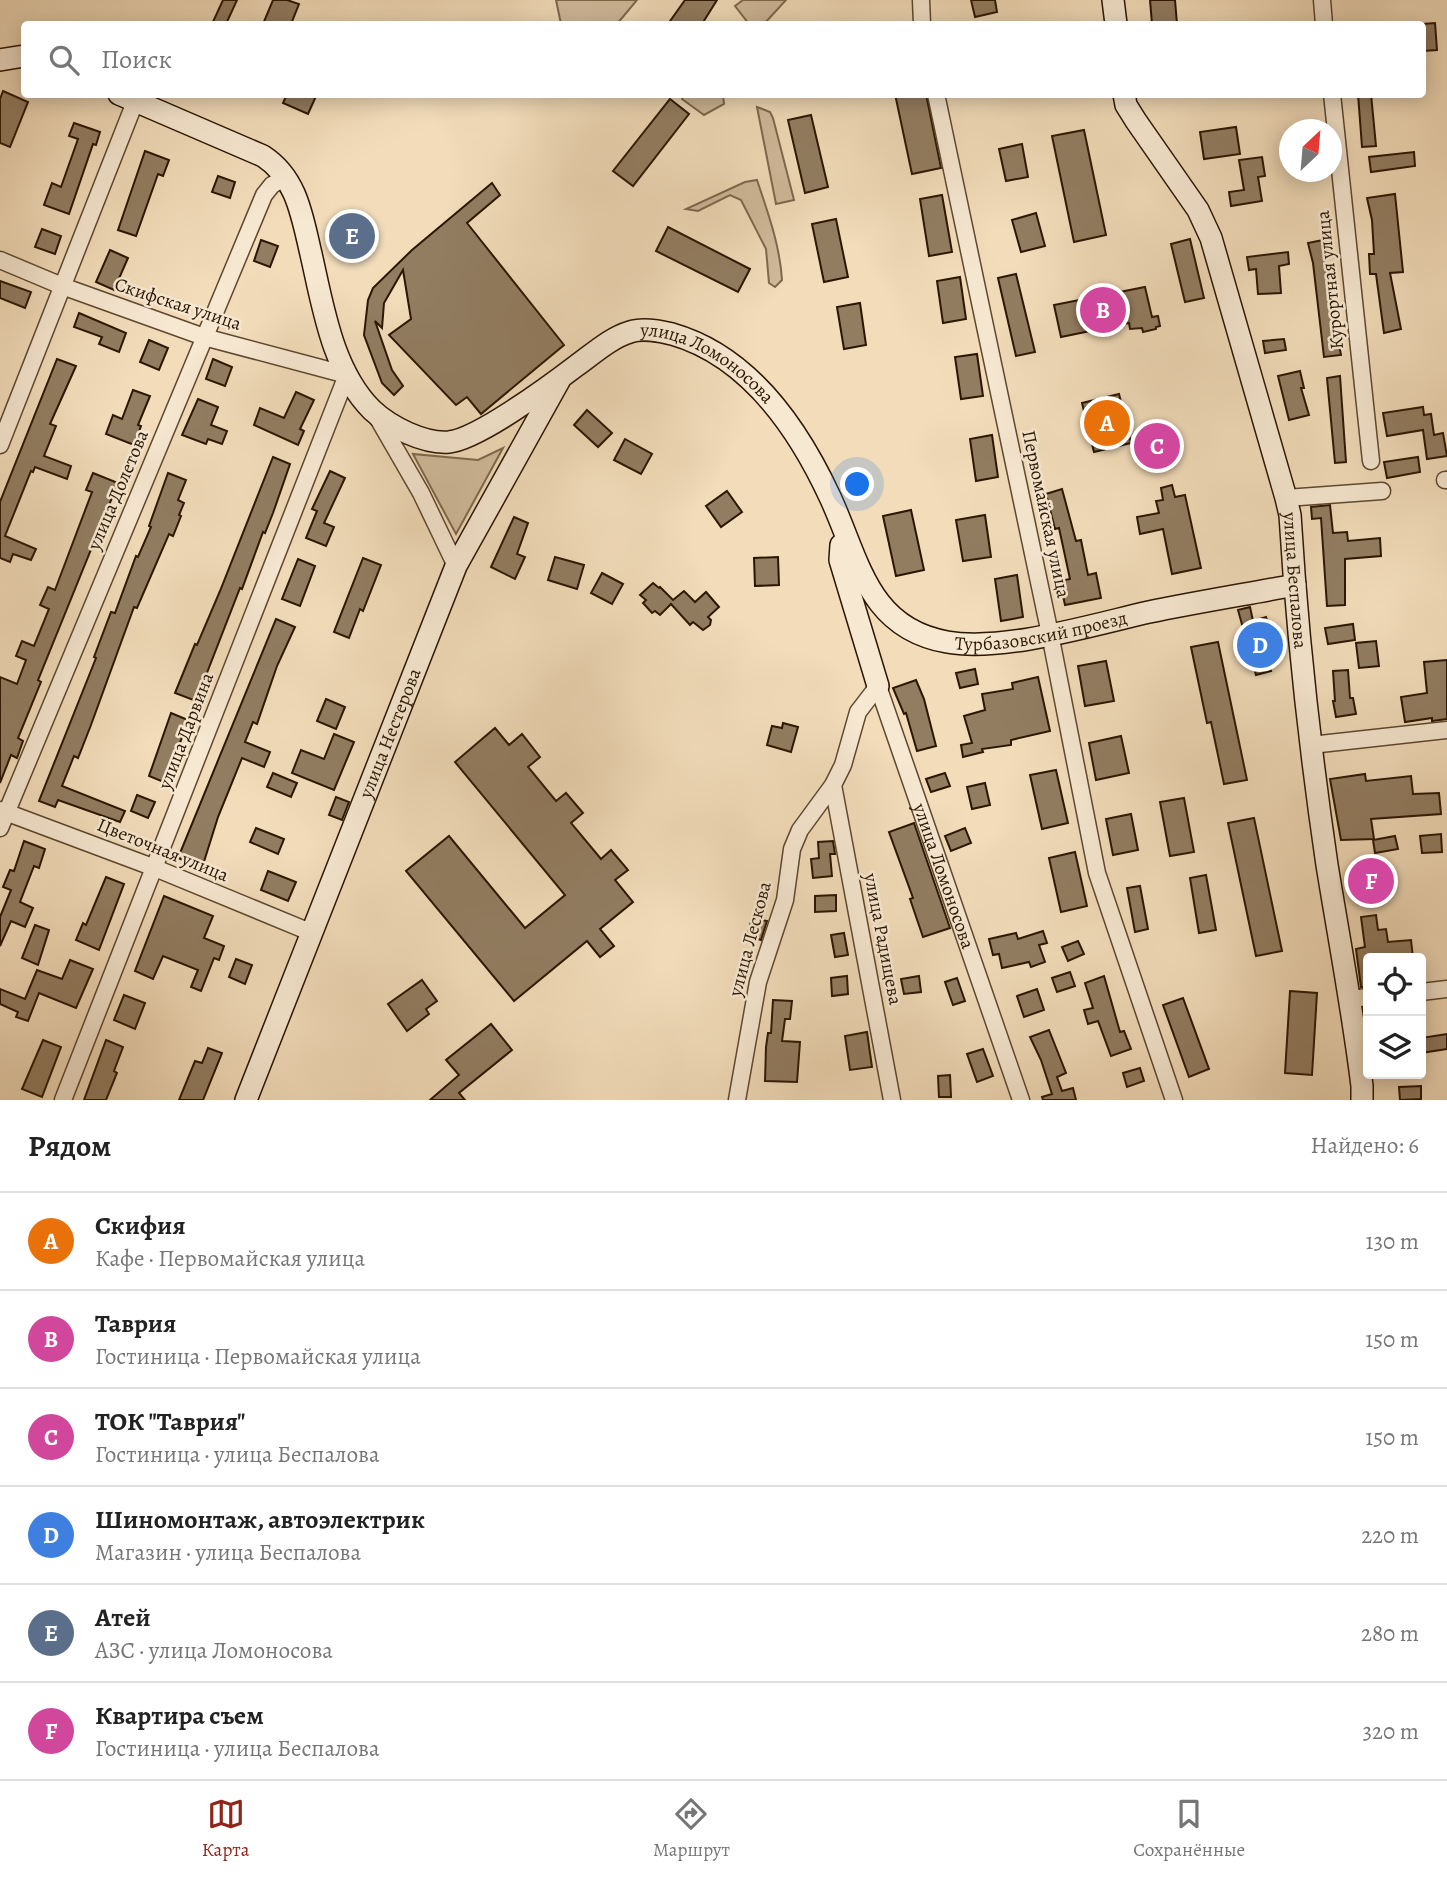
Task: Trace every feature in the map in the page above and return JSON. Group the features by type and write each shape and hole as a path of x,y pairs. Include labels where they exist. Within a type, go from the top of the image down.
{"main road":[{"path":"1113,0 1116,21"},
{"path":"1,58 21,56"},
{"name":"улица Ломоносова","path":"127,98 262,156 277,165 299,200 328,326 347,375 373,410 399,428 424,438 449,442 478,433 606,344 631,332 669,333 698,344 755,383 798,438 830,496 843,529 840,560 878,686"},
{"name":"улица Беспалова","path":"1125,98 1126,106 1198,210 1211,238 1286,498 1290,515 1311,745 1328,867 1360,998 1362,1100"},
{"name":"улица Нестерова","path":"246,1100 456,565 559,379"},
{"name":"Турбазовский проезд","path":"843,529 859,572 878,602 898,623 923,637 951,643 989,643 1050,634 1295,585"}],"street":[{"path":"921,0 922,21"},
{"path":"1322,0 1324,21"},
{"path":"0,445 62,286 127,98"},
{"name":"Первомайская улица","path":"937,98 1050,634 1097,873 1174,1100"},
{"name":"Курортная улица","path":"1332,98 1371,461"},
{"name":"улица Долетова","path":"0,828 3,811 264,195 272,185 286,177"},
{"name":"Скифская улица","path":"0,260 62,286 204,337 347,375"},
{"name":"улица Дарвина","path":"62,1100 347,375"},
{"path":"373,410 421,493 456,565"},
{"path":"1286,498 1382,491"},
{"name":"улица Лескова","path":"737,1100 758,982 785,900 792,849 800,830 833,785 843,765 858,712 878,686"},
{"name":"улица Ломоносова","path":"878,686 1021,1100"},
{"path":"1311,745 1447,730"},
{"name":"улица Радищева","path":"833,785 892,1100"},
{"name":"Цветочная улица","path":"3,811 155,868 310,932"},
{"path":"1426,991 1447,989"}],"shaded area":[{"path":"556,0 637,0 620,21 560,21"},
{"path":"743,0 786,0 767,21 747,21 735,6"},
{"path":"723,98 724,104 704,115 682,99"},
{"path":"757,107 770,112 773,118 794,200 776,204"},
{"path":"757,180 779,255 782,280 775,287 769,283 766,249 741,200 730,195 698,211 686,209 745,182"},
{"path":"503,448 456,534 413,454 478,460"}],"building":[{"path":"223,0 237,0 227,21 213,21"},
{"path":"273,0 287,0 299,4 292,21 264,21"},
{"path":"685,0 717,0 704,21 670,21"},
{"path":"971,0 995,0 997,12 975,17"},
{"path":"1150,0 1175,0 1177,21 1152,21"},
{"path":"1435,23 1437,50 1426,51 1426,24"},
{"path":"3,91 28,102 10,147 0,143 0,99"},
{"path":"285,98 315,98 308,114 283,103"},
{"path":"896,98 927,98 941,168 912,174"},
{"path":"1358,98 1371,98 1376,146 1362,147"},
{"path":"670,99 689,114 633,186 613,171"},
{"path":"811,115 828,187 805,193 788,120"},
{"path":"74,123 100,132 96,145 93,144 69,214 44,205 52,183 61,187 78,139 69,136"},
{"path":"1236,127 1240,154 1204,159 1200,132"},
{"path":"1084,130 1106,235 1074,242 1052,136"},
{"path":"1022,144 1028,177 1006,181 999,149"},
{"path":"145,151 169,160 163,176 158,174 136,236 118,230"},
{"path":"1414,152 1415,166 1371,172 1369,157"},
{"path":"1262,157 1265,176 1258,177 1262,201 1231,206 1229,192 1244,190 1239,160"},
{"path":"218,176 235,182 230,198 212,192"},
{"path":"492,183 500,195 467,223 564,345 481,414 467,397 456,405 389,335 411,319 403,270 384,303 382,328 375,321 392,370 403,386 394,395 382,383 364,335 368,300 373,288 412,250"},
{"path":"1395,194 1403,272 1390,273 1401,329 1384,333 1376,274 1370,274 1369,254 1374,254 1372,220 1367,198"},
{"path":"942,195 952,252 929,256 920,199"},
{"path":"1036,213 1045,246 1021,252 1012,220"},
{"path":"836,219 848,277 824,282 812,224"},
{"path":"668,227 750,269 738,292 656,251"},
{"path":"365,228 367,250 340,254 338,232"},
{"path":"42,229 61,236 55,254 35,247"},
{"path":"1190,239 1204,298 1185,302 1171,244"},
{"path":"261,240 278,246 270,267 254,261"},
{"path":"1323,240 1330,304 1333,304 1335,334 1341,355 1324,357 1313,263 1308,243"},
{"path":"110,250 128,258 114,290 96,282"},
{"path":"1288,252 1289,264 1279,266 1281,293 1258,294 1256,269 1249,270 1247,257"},
{"path":"1016,274 1035,352 1016,356 998,278"},
{"path":"960,277 966,319 943,323 937,281"},
{"path":"0,281 31,292 25,308 0,298"},
{"path":"1145,287 1152,317 1158,316 1160,326 1156,329 1143,332 1142,328 1130,329 1129,323 1061,337 1054,305"},
{"path":"860,303 866,345 844,349 837,307"},
{"path":"79,313 126,333 119,352 99,344 102,337 74,327"},
{"path":"1284,339 1286,350 1265,353 1263,341"},
{"path":"149,340 168,348 159,370 140,362"},
{"path":"977,354 983,396 961,399 955,357"},
{"path":"57,359 76,366 50,424 56,426 44,456 71,466 67,479 35,467 33,472 31,471 5,536 36,549 31,560 13,554 10,562 0,558 0,502"},
{"path":"213,359 232,367 225,386 206,379"},
{"path":"1300,371 1304,388 1301,388 1309,415 1289,420 1278,376"},
{"path":"1340,376 1346,462 1335,463 1327,378"},
{"path":"133,390 150,396 138,425 141,426 134,445 106,434 113,415 122,419"},
{"path":"296,392 314,400 300,429 304,431 298,445 254,425 260,408 284,418"},
{"path":"1119,394 1131,443 1094,452 1082,403"},
{"path":"198,399 218,407 211,425 227,431 222,444 208,439 206,444 182,435"},
{"path":"1423,407 1424,415 1431,414 1434,435 1443,433 1447,456 1427,459 1423,430 1387,436 1383,413"},
{"path":"587,410 612,433 598,447 574,425"},
{"path":"992,435 998,477 976,481 970,439"},
{"path":"625,439 652,454 641,474 614,460"},
{"path":"273,457 290,464 273,513 242,589 240,588 196,701 175,693 220,591"},
{"path":"1418,457 1420,472 1387,478 1384,462"},
{"path":"330,471 345,478 324,523 334,527 326,546 306,538 317,511 312,509"},
{"path":"93,473 118,483 38,680 41,682 18,738 23,741 17,758 11,755 0,783 0,677 17,684 26,660 16,656 22,641 34,646 49,609 40,605 48,587 55,590 92,492 86,490"},
{"path":"168,473 186,480 178,500 184,503 179,515 181,516 173,536 169,534 137,608 134,607 78,758 74,756 62,786 125,811 120,822 58,800 55,807 39,801 96,658 94,657 111,612 115,613 136,556 138,557 151,527 149,526"},
{"path":"1172,485 1175,497 1185,495 1201,568 1172,574 1163,529 1140,534 1137,517 1159,513 1156,501 1163,500 1161,488"},
{"path":"1062,489 1076,541 1081,540 1088,575 1096,573 1101,598 1065,605 1060,581 1070,579 1059,528 1055,529 1046,494"},
{"path":"727,491 742,512 721,527 706,506"},
{"path":"1330,505 1333,533 1347,532 1348,541 1380,538 1381,556 1345,559 1345,605 1327,606 1321,518 1312,519 1311,507"},
{"path":"911,510 924,570 896,576 883,516"},
{"path":"985,515 991,557 963,561 956,520"},
{"path":"514,517 528,523 517,554 525,557 515,579 491,567"},
{"path":"555,557 584,565 577,589 548,580"},
{"path":"778,557 779,585 755,586 754,558"},
{"path":"363,558 381,565 349,638 334,632"},
{"path":"298,559 315,566 300,606 282,599"},
{"path":"602,573 623,584 612,604 591,593"},
{"path":"1017,575 1023,617 1001,621 995,579"},
{"path":"653,583 673,600 684,591 695,602 706,592 719,607 708,617 711,620 710,625 703,630 693,622 690,625 671,604 660,615 655,611 652,613 643,603 646,600 640,595"},
{"path":"1250,607 1253,621 1266,617 1276,651 1266,654 1271,671 1256,675 1238,610"},
{"path":"276,619 295,627 277,666 257,724 253,722 245,742 270,752 264,767 242,758 218,817 202,868 178,858"},
{"path":"1353,624 1355,640 1328,644 1325,628"},
{"path":"1376,641 1379,666 1359,668 1356,643"},
{"path":"1218,642 1247,780 1224,784 1211,722 1207,723 1191,647"},
{"path":"1447,660 1447,719 1405,722 1401,697 1427,693 1424,662"},
{"path":"1106,661 1114,701 1085,706 1078,666"},
{"path":"975,669 978,684 960,688 956,673"},
{"path":"1348,670 1350,698 1353,698 1356,714 1336,717 1333,671"},
{"path":"1038,677 1050,731 1011,740 1011,745 982,749 983,752 963,757 961,745 972,743 964,716 985,710 982,694 1013,689 1012,683"},
{"path":"916,680 924,699 936,746 917,751 906,713 904,714 893,688"},
{"path":"326,699 345,707 336,729 317,721"},
{"path":"171,713 188,720 166,783 149,776"},
{"path":"783,723 798,727 791,752 767,745 772,726 782,728"},
{"path":"495,728 509,745 522,734 540,757 528,767 556,801 566,793 583,813 571,823 601,859 611,850 628,870 615,880 633,902 600,929 614,946 600,957 587,941 514,1001 406,871 449,836 525,928 565,895 455,762"},
{"path":"334,734 354,742 334,790 292,773 301,750 324,759"},
{"path":"1121,736 1129,773 1096,780 1089,743"},
{"path":"1056,770 1068,823 1042,829 1030,775"},
{"path":"273,773 297,783 291,797 267,787"},
{"path":"945,773 950,786 931,792 926,779"},
{"path":"1365,774 1366,781 1411,776 1413,794 1439,793 1441,814 1371,819 1374,839 1341,840 1330,779"},
{"path":"985,783 990,805 972,809 967,787"},
{"path":"137,795 155,802 148,818 131,811"},
{"path":"336,797 349,802 342,820 329,815"},
{"path":"1184,798 1194,852 1170,856 1160,802"},
{"path":"1131,814 1138,850 1113,855 1106,819"},
{"path":"1254,818 1282,951 1256,956 1228,823"},
{"path":"914,823 950,928 923,937 910,899 913,898 889,832"},
{"path":"256,828 284,839 278,854 250,842"},
{"path":"965,828 971,843 951,851 945,836"},
{"path":"1441,834 1442,852 1422,853 1420,836"},
{"path":"1395,836 1398,849 1375,853 1373,840"},
{"path":"24,841 45,849 39,868 34,866 20,902 33,908 25,927 11,921 0,946 0,917 11,890 3,887 10,870 14,871"},
{"path":"833,841 835,854 830,854 832,876 813,878 811,859 819,858 818,842"},
{"path":"1075,852 1087,906 1061,912 1049,858"},
{"path":"268,871 296,882 288,901 261,890"},
{"path":"1206,875 1216,930 1199,933 1190,878"},
{"path":"106,877 124,884 99,950 76,940 83,923 86,925"},
{"path":"1140,886 1148,929 1135,932 1127,888"},
{"path":"836,895 836,911 815,912 815,896"},
{"path":"164,896 213,916 204,938 224,946 219,960 214,958 201,991 191,987 198,970 163,956 153,979 135,971"},
{"path":"1376,915 1378,930 1386,929 1388,942 1411,940 1412,953 1363,953 1363,987 1356,949 1365,947 1361,917"},
{"path":"752,918 767,921 761,940 747,936"},
{"path":"35,925 49,930 38,965 22,958"},
{"path":"1043,931 1047,943 1039,945 1045,962 1031,967 1029,962 1002,968 999,954 993,955 989,939 1016,933 1018,939"},
{"path":"844,933 848,955 835,957 831,935"},
{"path":"1078,941 1084,954 1068,961 1062,947"},
{"path":"236,959 252,965 245,984 229,977"},
{"path":"70,960 93,969 76,1008 39,993 28,1021 16,1017 18,1012 0,1004 0,989 25,999 37,970 62,979"},
{"path":"1070,972 1075,986 1057,992 1052,978"},
{"path":"847,976 848,994 832,996 831,978"},
{"path":"919,976 921,992 904,994 901,979"},
{"path":"1104,976 1120,1032 1124,1031 1131,1049 1111,1056 1098,1021 1088,1024 1084,1010 1093,1008 1085,983"},
{"path":"957,978 965,1001 953,1005 945,982"},
{"path":"422,980 437,1001 426,1009 429,1014 407,1031 388,1004"},
{"path":"1037,989 1044,1010 1024,1017 1017,996"},
{"path":"1290,991 1317,993 1312,1075 1285,1073"},
{"path":"124,995 145,1003 135,1029 114,1020"},
{"path":"1183,998 1209,1069 1189,1077 1163,1005"},
{"path":"773,1000 792,1001 790,1019 785,1019 782,1041 800,1042 797,1082 765,1081 766,1047 768,1033 771,1033"},
{"path":"491,1024 512,1050 459,1093 465,1100 430,1100 459,1075 446,1060"},
{"path":"1049,1030 1066,1073 1057,1077 1062,1091 1073,1088 1076,1100 1043,1100 1042,1097 1052,1094 1030,1037"},
{"path":"867,1032 872,1067 850,1070 845,1036"},
{"path":"1447,1034 1447,1049 1426,1052 1426,1037"},
{"path":"43,1040 61,1047 42,1097 22,1089"},
{"path":"106,1040 123,1047 114,1071 117,1073 106,1100 84,1100"},
{"path":"208,1048 222,1053 203,1100 179,1100 195,1061 202,1063"},
{"path":"983,1049 993,1076 977,1082 967,1054"},
{"path":"1140,1068 1144,1081 1127,1087 1123,1073"},
{"path":"950,1075 951,1097 939,1097 938,1076"},
{"path":"1421,1086 1421,1099 1400,1100 1399,1087"}],"place":[{"name":"Атей","path":"352,236"},
{"name":"Таврия","path":"1103,310"},
{"name":"Скифия","path":"1107,423"},
{"name":"ТОК \"Таврия\"","path":"1157,446"},
{"name":"Шиномонтаж, автоэлектрик","path":"1260,645"},
{"name":"Квартира съем","path":"1371,881"}]}
